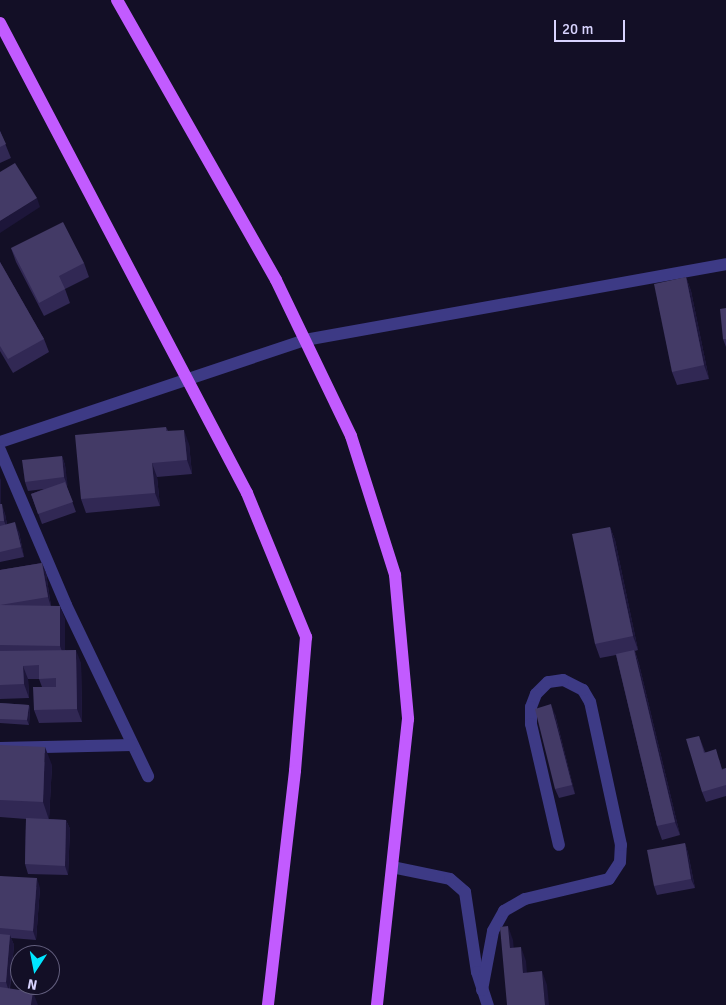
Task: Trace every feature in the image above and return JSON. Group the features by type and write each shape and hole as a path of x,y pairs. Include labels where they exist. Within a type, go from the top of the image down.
{"main road":[{"path":"118,0 276,280 305,340 351,436 395,574 408,719 377,1005"},
{"path":"0,23 190,381 247,493 306,637 295,770 268,1005"}],"street":[{"path":"0,442 190,381 305,340 726,264"},
{"path":"0,450 66,605 148,776"},
{"path":"482,990 492,931 504,911 525,899 609,879 620,862 621,845 590,702 583,690 563,680 548,682 536,694 531,707 531,724 559,845"},
{"path":"0,748 132,745"},
{"path":"392,868 439,876 462,888 469,907 482,990 488,1005"}],"building":[{"path":"0,131 6,144 0,147"},
{"path":"15,163 37,198 0,221 0,172"},
{"path":"63,222 84,263 59,276 65,289 39,303 11,248"},
{"path":"0,262 44,339 8,359 0,346"},
{"path":"686,277 704,365 672,372 654,284"},
{"path":"726,308 726,339 723,339 720,309"},
{"path":"166,427 166,431 184,430 187,460 152,463 155,493 81,499 75,435"},
{"path":"62,456 64,477 25,482 22,460"},
{"path":"65,482 73,502 38,514 31,494"},
{"path":"0,504 2,504 4,521 0,521"},
{"path":"15,522 21,547 0,552 0,526"},
{"path":"610,527 633,636 595,644 572,534"},
{"path":"42,563 48,597 0,605 0,570"},
{"path":"0,605 60,606 60,646 0,645"},
{"path":"76,650 77,709 34,710 33,687 56,687 56,678 39,679 39,665 23,666 24,684 0,685 0,651"},
{"path":"634,650 675,822 657,826 616,654"},
{"path":"0,703 29,705 27,720 0,719"},
{"path":"551,704 572,785 555,789 535,709"},
{"path":"699,736 704,753 716,749 722,770 726,768 726,785 702,792 686,739"},
{"path":"0,745 45,747 43,802 0,800"},
{"path":"26,818 66,820 65,866 25,864"},
{"path":"685,843 691,879 654,886 647,850"},
{"path":"0,876 37,878 33,931 0,928"},
{"path":"508,926 510,948 521,947 523,973 542,971 545,1005 507,1005 500,927"},
{"path":"0,934 10,935 6,982 0,982"},
{"path":"0,987 10,989 10,995 33,995 31,1005 0,1005"}]}
